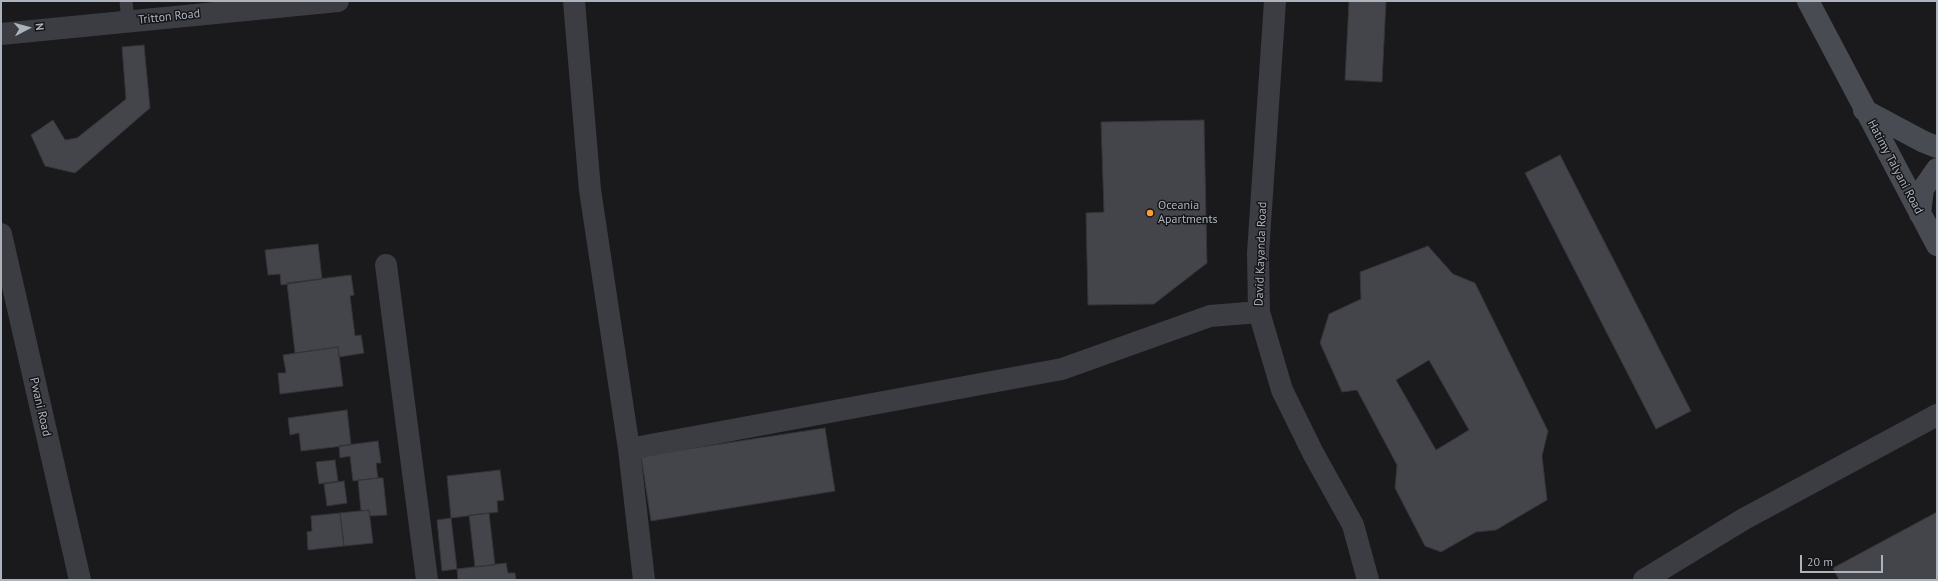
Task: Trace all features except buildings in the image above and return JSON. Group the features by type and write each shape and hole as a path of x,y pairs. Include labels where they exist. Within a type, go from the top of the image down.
{"street":[{"name":"Tritton Road","path":"1,34 127,11 338,1"},
{"path":"574,1 590,190 629,449 644,580"},
{"name":"David Kayanda Road","path":"1275,1 1258,253 1259,312 1282,390 1313,453 1354,525 1368,580"},
{"name":"Hatimy Talyani Road","path":"1808,1 1834,48 1864,110 1937,245"},
{"path":"1864,110 1924,142 1937,147"},
{"path":"1920,214 1923,188 1937,169"},
{"name":"Pwani Road","path":"1,234 80,580"},
{"path":"386,265 426,580"},
{"path":"629,449 1062,368 1210,316 1259,312"},
{"path":"1644,580 1744,520 1937,415"}],"place":[{"name":"Oceania Apartments","path":"1150,213"}]}
